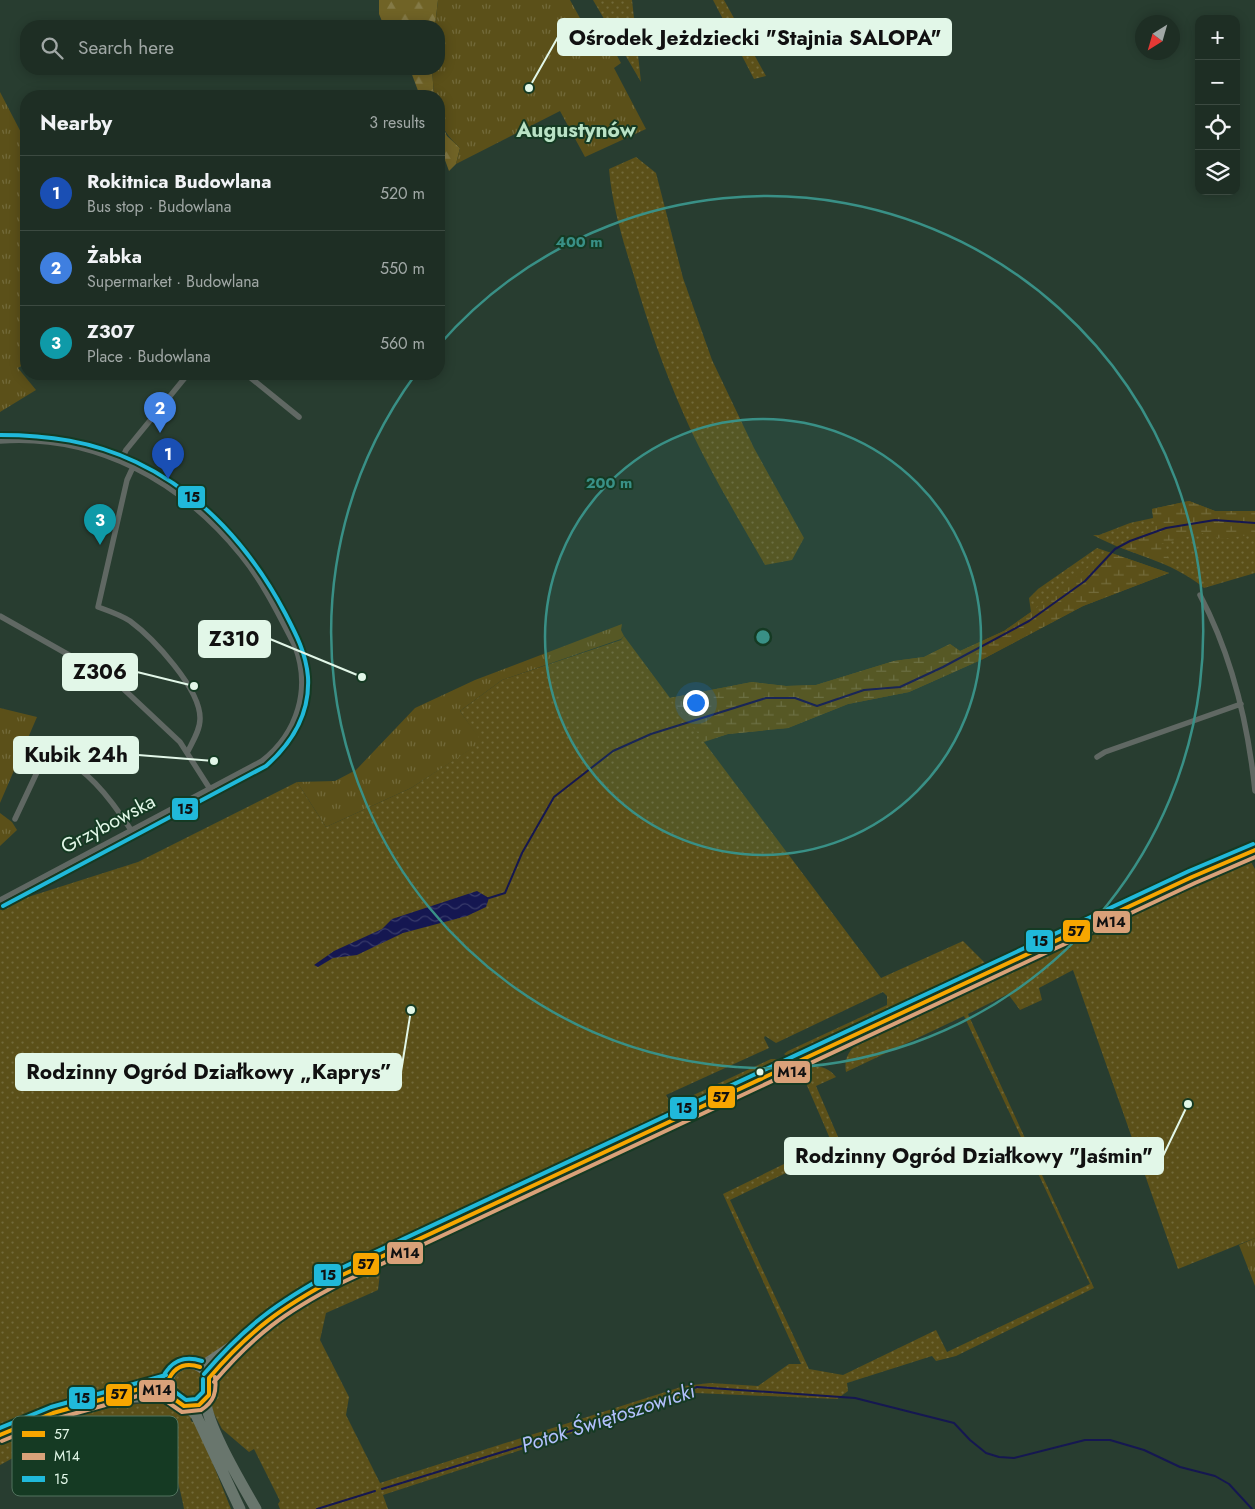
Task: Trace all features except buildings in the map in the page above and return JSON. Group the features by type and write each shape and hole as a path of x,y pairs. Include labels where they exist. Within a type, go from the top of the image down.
{"highway":[{"path":"206,1399 208,1413 219,1438 256,1509"},
{"path":"188,1407 196,1416 240,1509"}],"main road":[{"path":"200,1367 246,1337 292,1302 338,1277 1185,880 1255,851"},
{"path":"209,1378 246,1337"},
{"path":"190,1364 200,1367 209,1378 210,1389 206,1399 198,1405 188,1407 175,1402 170,1396 168,1381 174,1369 181,1365 190,1364"},
{"path":"46,1416 168,1381"},
{"path":"108,1399 170,1396"},
{"path":"0,1435 12,1430"}],"street":[{"path":"121,461 126,450 183,380"},
{"path":"253,380 299,417"},
{"name":"Grzybowska","path":"0,441 48,441 75,445 121,461 192,507 230,543 253,573 286,628 299,657 302,686 296,718 283,740 270,755 254,767 0,900"},
{"path":"134,468 127,480 98,607 129,621 170,660 197,703 200,717 198,729 188,751"},
{"path":"1200,594 1223,649 1241,704 1250,748 1255,792"},
{"path":"0,616 108,676 152,713 188,751 210,789"},
{"path":"1097,757 1104,752 1241,704"},
{"path":"15,819 47,751 84,773 110,798 131,830"}],"green space":[{"path":"379,0 438,0 436,20 382,20 379,14"},
{"path":"438,0 570,0 596,47 609,41 621,63 614,68 646,129 585,157 560,111 456,164 460,148 445,130 445,90 434,90 432,75 445,75 445,20 436,20"},
{"path":"593,0 632,0 641,82"},
{"path":"713,0 724,0 766,76 754,79"},
{"path":"412,75 432,75 434,90 418,90"},
{"path":"0,92 20,130 20,367 18,368 20,370 20,380 28,380 36,390 0,412"},
{"path":"445,132 460,148 456,164 449,171 445,160"},
{"path":"636,157 656,173 683,278 712,360 754,448 804,538 792,560 765,565 702,453 670,381 626,250 610,182 609,169"},
{"path":"1189,501 1215,511 1255,511 1255,573 1204,588 1177,570 1093,535 1099,535 1130,523 1153,518 1152,509"},
{"path":"1189,501 1215,511 1255,511 1255,534 1222,539 1202,533 1160,544 1172,566 1116,546 1155,527 1152,509"},
{"path":"1097,548 1169,573 1083,606 983,659 909,692 848,704 788,728 728,734 704,742 881,978 963,941 985,963 1170,878 1255,844 792,1059 784,1054 887,1005 887,996 883,992 776,1043 765,1036 764,1038 769,1048 666,1095 672,1105 771,1059 777,1059 778,1063 750,1077 747,1081 315,1282 202,1361 183,1360 175,1365 162,1379 42,1410 29,1416 12,1416 12,1424 0,1429 0,910 25,898 138,862 297,782 326,827 411,788 481,742 460,711 502,680 621,640 624,636 670,698 752,682 786,686 816,685 894,661 924,657 950,644 960,651 1004,631 1031,612 1029,598 1038,589"},
{"path":"1108,552 1169,573 1083,606 983,659 909,692 848,704 788,728 728,734 704,741 670,698 752,682 786,686 816,685 894,661 924,657 950,644 960,651 1004,631"},
{"path":"622,624 621,630 624,636 621,639 502,680 460,711 482,742 411,788 326,827 297,782 335,781 356,770 415,708 475,680"},
{"path":"0,708 37,717 0,803"},
{"path":"0,813 12,822 17,830 0,846"},
{"path":"1248,857 1254,858 1251,862 1255,869 1255,1238 1178,1269 1073,970 1039,988 1042,1000 1020,1010 1008,994 968,1014 1094,1288 956,1356 936,1361 932,1356 847,1383 848,1391 837,1399 695,1393 383,1495 388,1509 280,1509 278,1504 280,1501 254,1449 249,1452 222,1429 210,1406 216,1377 274,1324 308,1299 381,1265 378,1290 326,1313 320,1340 349,1397 346,1415 380,1483 684,1386 710,1383 758,1386 789,1364 801,1364 723,1194 831,1141 799,1067 814,1066 824,1068 836,1077 816,1086 842,1146 730,1200 809,1369 843,1375 936,1330 947,1352 1090,1284 964,1016 846,1072 847,1057 852,1048 864,1038 1054,949 1070,949 1065,941"},
{"path":"1255,1238 1255,1286 1239,1245"},
{"path":"189,1367 202,1372 207,1385 202,1398 189,1403 176,1398 171,1385 176,1372"},
{"path":"158,1399 177,1405 193,1417 190,1419 192,1422 196,1421 231,1509 184,1509 178,1484 178,1416 77,1416 116,1407 157,1402"},
{"path":"12,1438 12,1459 0,1465 0,1443"}],"water":[{"path":"477,891 489,898 486,907 467,916 403,933 357,955 333,958 318,967 314,965 334,951 382,929 392,919"}],"waterway":[{"path":"489,898 505,893 522,853 554,797 613,751 651,734 766,698 795,698 817,706 864,690 900,687 943,667 1029,621 1085,581 1115,549 1130,541 1166,528 1215,520 1255,523"},
{"name":"Potok Świętoszowicki","path":"382,1489 613,1418 697,1387 855,1398 954,1423 986,1453 999,1457 1014,1458 1085,1440 1110,1440 1144,1450 1180,1467 1215,1476 1229,1484 1252,1509"},
{"name":"Potok Świętoszowicki","path":"317,1509 375,1491"}],"transit line":[{"name":"15","path":"0,435 53,438 103,449 136,462 182,490 223,526 257,567 297,636 303,652 308,677 306,703 297,726 284,747 266,766 3,906"},
{"name":"15","path":"204,1374 234,1342 264,1316 296,1293 335,1271 1189,871 1253,844"},
{"name":"57","path":"209,1378 239,1346 268,1320 338,1277 1192,877 1255,850"},
{"name":"M14","path":"214,1382 243,1350 272,1325 303,1304 341,1283 1195,883 1255,857"},
{"name":"15","path":"162,1379 169,1368 178,1361 184,1359 202,1361"},
{"name":"57","path":"168,1381 173,1372 181,1367 190,1365 200,1367"},
{"name":"15","path":"29,1416 51,1407 166,1375"},
{"name":"M14","path":"166,1401 182,1412 201,1410 209,1404 214,1396 215,1377"},
{"name":"57","path":"170,1396 184,1406 199,1405 209,1395 209,1378"},
{"name":"15","path":"174,1391 186,1400 196,1399 203,1392 203,1379"},
{"name":"57","path":"46,1416 168,1381"},
{"name":"M14","path":"66,1416 170,1387"},
{"name":"15","path":"0,1428 12,1423"},
{"name":"57","path":"0,1435 12,1430"},
{"name":"M14","path":"2,1441 12,1437"}],"place":[{"name":"Ośrodek Jeżdziecki \"Stajnia SALOPA\"","path":"529,88"},
{"name":"Żabka","path":"160,433"},
{"name":"Rokitnica Budowlana","path":"168,479"},
{"name":"Z307","path":"100,545"},
{"name":"Z310","path":"362,677"},
{"name":"Z306","path":"194,686"},
{"name":"Kubik 24h","path":"214,761"},
{"name":"Rodzinny Ogród Działkowy „Kaprys”","path":"411,1010"},
{"name":"Rodzinny Ogród Działkowy \"Jaśmin\"","path":"1188,1104"}],"district":[{"name":"Augustynów","path":"576,130"}]}
